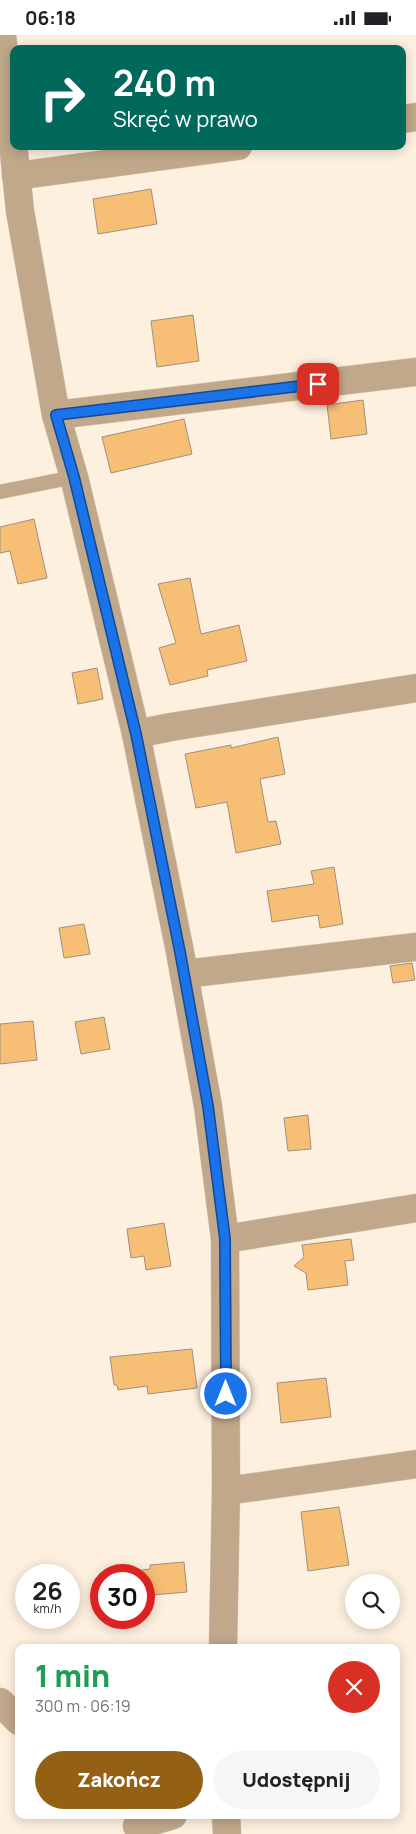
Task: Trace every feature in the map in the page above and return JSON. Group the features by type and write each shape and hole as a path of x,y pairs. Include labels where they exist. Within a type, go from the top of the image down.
{"street":[{"path":"2,35 10,115"},
{"path":"14,150 20,211 56,415 74,477 136,734 184,974 208,1106 225,1239 226,1491 223,1644"},
{"path":"16,175 207,150"},
{"path":"56,415 416,372"},
{"path":"136,734 181,725 416,689"},
{"path":"184,974 416,947"},
{"path":"225,1239 416,1208"},
{"path":"226,1491 416,1463"},
{"path":"0,1702 15,1717"},
{"path":"136,1825 158,1819"},
{"path":"226,1819 227,1834"}],"lane":[{"path":"0,493 74,477"}],"building":[{"path":"151,189 157,224 98,234 93,199"},
{"path":"193,315 199,361 157,367 151,321"},
{"path":"363,400 367,434 331,439 327,405"},
{"path":"184,419 192,454 111,473 102,437"},
{"path":"34,519 47,578 18,584 10,551 0,553 0,527"},
{"path":"190,578 201,634 239,625 247,661 207,670 208,676 170,685 159,648 176,643 158,584"},
{"path":"97,668 103,699 78,704 72,673"},
{"path":"278,737 285,774 260,779 268,822 276,821 281,844 236,853 227,802 196,808 185,754 231,745 231,748"},
{"path":"334,867 343,924 320,928 318,915 272,922 267,891 314,884 311,871"},
{"path":"84,924 90,954 64,958 59,928"},
{"path":"412,963 415,980 393,983 390,966"},
{"path":"104,1017 110,1049 81,1054 75,1022"},
{"path":"33,1021 37,1060 0,1064 0,1024"},
{"path":"308,1115 311,1149 288,1151 284,1118"},
{"path":"164,1223 171,1266 146,1270 144,1256 131,1258 127,1229"},
{"path":"351,1239 354,1260 345,1261 348,1285 308,1290 306,1273 294,1266 304,1257 302,1245"},
{"path":"192,1349 197,1388 148,1394 147,1386 118,1390 117,1385 114,1385 110,1357"},
{"path":"326,1378 331,1417 281,1423 277,1383"},
{"path":"339,1507 349,1565 308,1571 301,1512"},
{"path":"184,1562 187,1592 155,1595 155,1565"}],"route":[{"path":"226,1394 225,1239 208,1106 180,952 136,734 74,477 56,415 318,384"}]}
